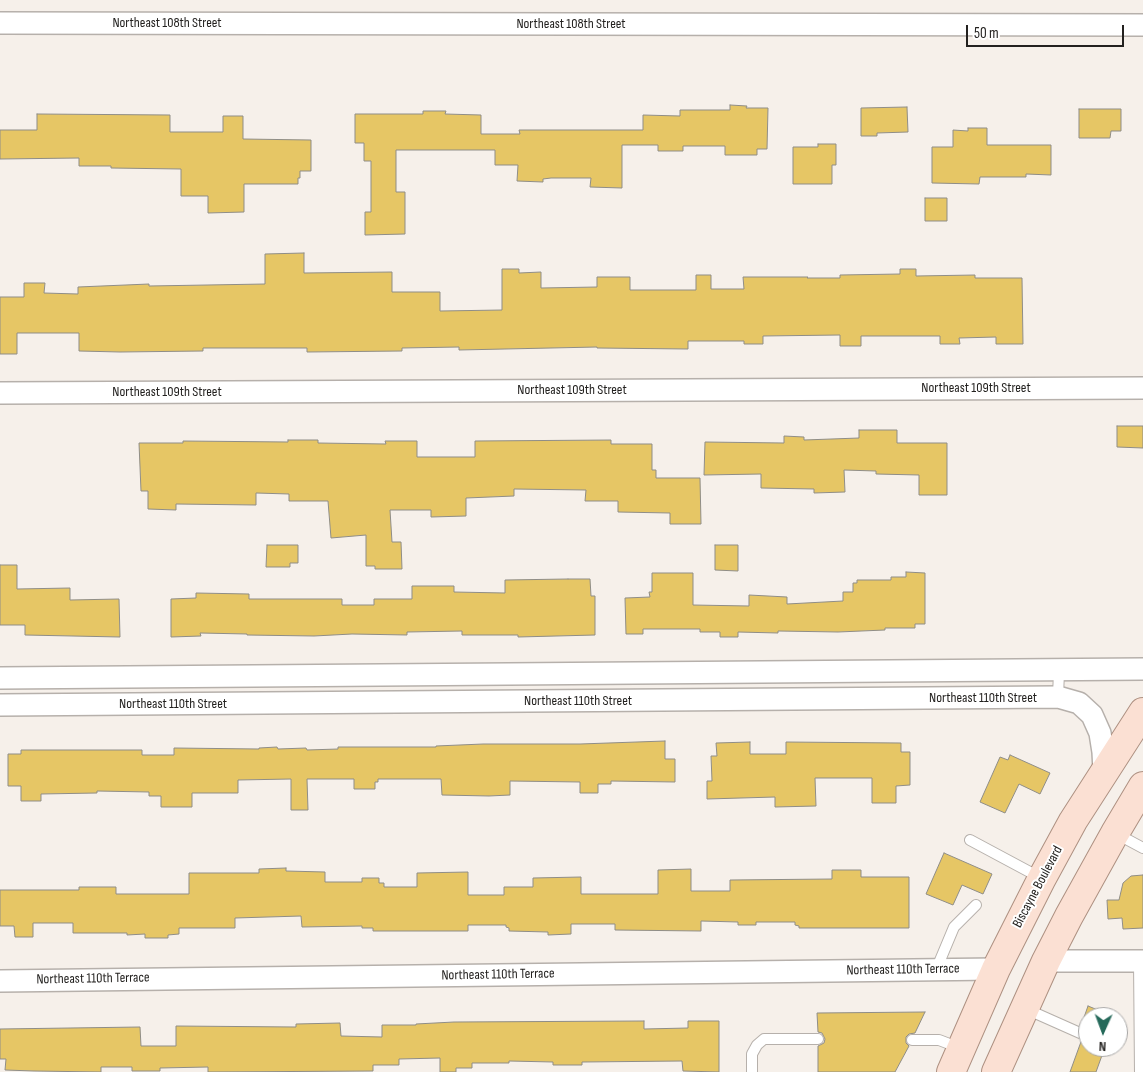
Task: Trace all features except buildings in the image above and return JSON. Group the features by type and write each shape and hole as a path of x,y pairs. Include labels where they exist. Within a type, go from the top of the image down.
{"main road":[{"name":"Biscayne Boulevard","path":"956,1060 996,969 1042,878 1073,821 1143,712"},
{"path":"996,1072 1046,961 1114,833 1143,786"}],"street":[{"name":"Northeast 108th Street","path":"0,23 1143,25"},
{"name":"Northeast 109th Street","path":"0,393 1143,388"},
{"name":"Northeast 110th Street","path":"0,705 459,688 1143,669"},
{"name":"Northeast 110th Street","path":"0,678 459,688 1058,697 1079,702 1092,715 1100,733 1104,752 1104,772"},
{"path":"1046,961 1141,961"},
{"name":"Northeast 110th Terrace","path":"0,980 996,969"}],"lane":[{"path":"1058,697 1059,671"},
{"path":"1114,833 1143,848"},
{"path":"970,840 1042,878"},
{"path":"936,970 954,927 976,905"},
{"path":"1140,1072 1141,961"},
{"path":"1024,1009 1078,1032"},
{"path":"752,1072 752,1054 757,1045 764,1039 818,1039"},
{"path":"912,1040 939,1040 956,1060"}]}
